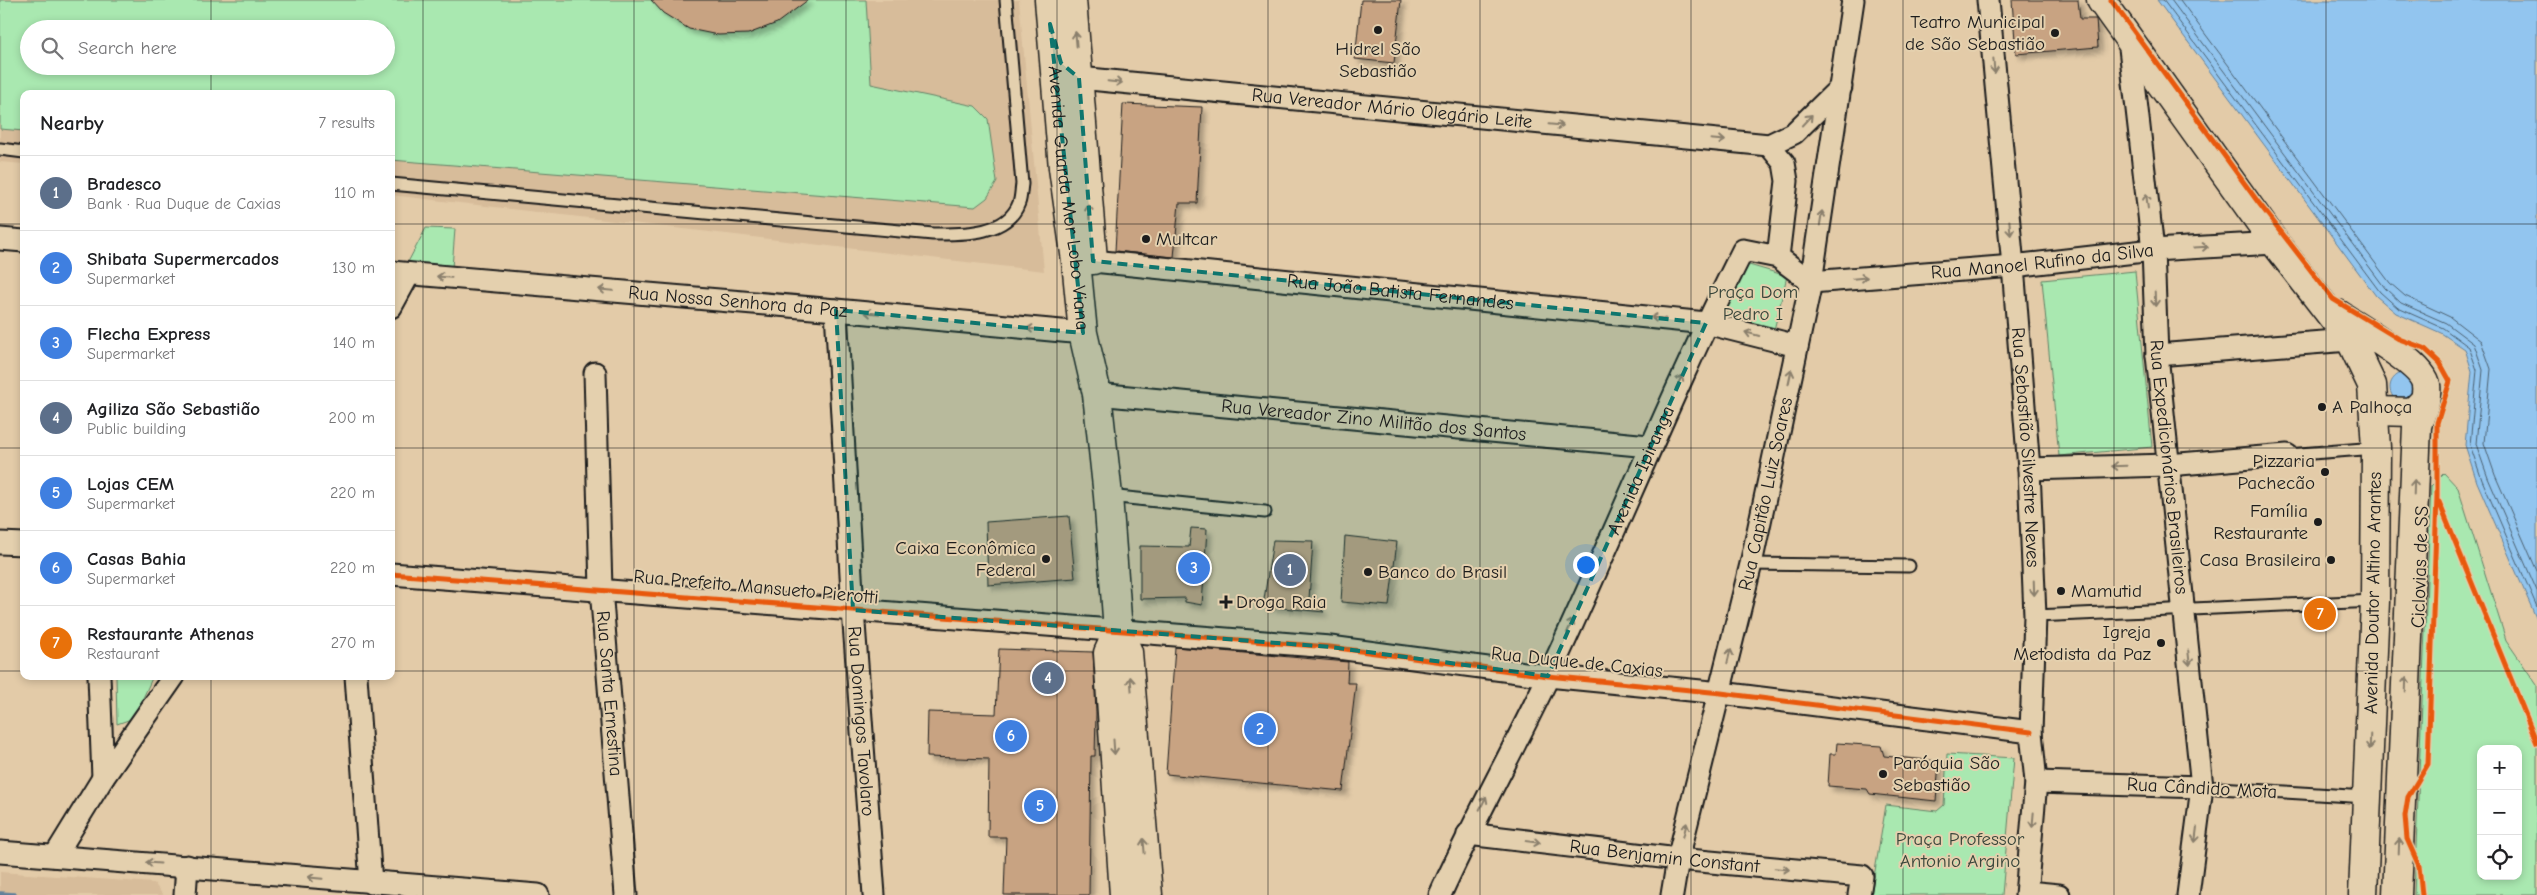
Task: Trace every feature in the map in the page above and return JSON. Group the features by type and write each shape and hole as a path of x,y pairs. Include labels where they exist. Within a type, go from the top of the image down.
{"main road":[{"name":"Avenida Guarda Mor Lobo Viana","path":"1072,0 1093,261 1101,335 1097,394"},
{"name":"Avenida Doutor Altino Arantes","path":"2100,0 2275,243 2324,305 2361,339 2414,364 2426,383 2425,400 2417,426 2397,895"},
{"name":"Avenida Guarda Mor Lobo Viana","path":"1050,12 1062,168 1076,261 1083,333 1097,394 1108,496 1118,631 1128,652 1148,895"},
{"name":"Avenida Doutor Altino Arantes","path":"2361,339 2374,398 2376,448 2375,601 2363,895"},
{"path":"2414,364 2405,365 2374,398 2413,412 2425,400"},
{"name":"Avenida Guarda Mor Lobo Viana","path":"1118,631 1108,653 1124,895"}],"street":[{"name":"Rua Capitão Luiz Soares","path":"1672,895 1678,859 1721,693 1751,564 1811,282 1853,0"},
{"name":"Rua Sebastião Silvestre Neves","path":"1988,0 2014,266 2029,469 2035,616 2032,732 2036,782 2027,893"},
{"path":"1050,12 1061,63 1079,78"},
{"name":"Rua Expedicionários Brasileiros","path":"2128,39 2153,250 2157,355 2202,787 2188,895"},
{"name":"Rua Vereador Mário Olegário Leite","path":"1079,78 1769,145"},
{"path":"1778,257 1787,180 1784,163 1769,145 1794,133 1841,87"},
{"path":"0,239 20,241"},
{"name":"Rua Manoel Rufino da Silva","path":"1811,282 2014,266 2153,250 2275,243"},
{"name":"Avenida Ipiranga","path":"1440,895 1468,834 1548,676 1649,446 1706,322 1743,250 1778,257 1811,282"},
{"name":"Rua João Batista Fernandes","path":"1093,261 1706,322 1797,346"},
{"path":"395,292 400,273"},
{"name":"Rua Nossa Senhora da Paz","path":"400,273 1083,333"},
{"name":"Rua Domingos Tavolaro","path":"836,310 853,610 874,895"},
{"path":"2157,355 2361,339"},
{"name":"Rua Santa Ernestina","path":"595,373 600,589 626,895"},
{"name":"Rua Vereador Zino Militão dos Santos","path":"1097,394 1649,446"},
{"path":"2029,469 2168,465 2287,455"},
{"path":"0,542 20,544"},
{"name":"Rua Prefeito Mansueto Pierotti","path":"395,574 1118,631"},
{"name":"Rua Duque de Caxias","path":"1118,631 1330,646 1548,676 1721,693 2032,732"},
{"path":"99,680 103,778"},
{"path":"55,856 103,778 171,680"},
{"path":"356,680 371,883"},
{"name":"Rua Cândido Mota","path":"2036,782 2202,787"},
{"name":"Rua Benjamin Constant","path":"1468,834 1678,859 1860,886"},
{"path":"0,852 187,866 371,883 397,890 538,895"},
{"path":"185,895 187,866"},
{"path":"2027,893 2059,895"}],"lane":[{"path":"395,184 932,234 966,234 985,230 1005,221 1019,204 1022,184 1006,0"},
{"path":"0,149 20,152"},
{"path":"2287,455 2376,448"},
{"path":"1108,496 1265,512"},
{"path":"1751,564 1909,566"},
{"path":"2035,616 2375,601"},
{"name":"Rua Cândido Mota","path":"2202,787 2368,797"}],"highlighted area":[{"path":"1050,24 1061,63 1079,78 1093,261 1706,323 1548,676 1330,647 853,610 836,310 1083,333"}],"shaded area":[{"path":"0,0 1019,0 1044,271 395,195 395,90 20,90 20,164 0,162"},
{"path":"0,872 154,883 163,895 0,895"}],"green space":[{"path":"0,0 866,0 871,84 975,106 988,119 997,182 987,198 975,207 395,160 395,90 20,90 20,131 0,129"},
{"path":"426,228 455,229 452,268 407,264"},
{"name":"Praça Dom Pedro I","path":"1742,263 1787,276 1774,330 1715,330"},
{"path":"2135,271 2152,447 2059,456 2042,280"},
{"path":"2444,473 2458,488 2506,640 2537,685 2537,895 2414,895 2431,486"},
{"path":"116,680 151,680 134,718 117,724"},
{"name":"Praça Professor Antonio Argino","path":"1947,754 2014,758 2002,895 1871,895 1886,805 1937,811 1944,805"}],"water":[{"path":"2157,0 2537,0 2537,620 2477,482 2465,445 2472,371 2465,349 2441,333 2396,313 2376,296"},
{"path":"2401,373 2411,374 2415,398 2396,400 2391,393 2390,385 2392,381"}],"building":[{"path":"651,0 808,0 777,23 748,34 718,35 689,29 663,13"},
{"name":"Hidrel São Sebastião","path":"1361,0 1401,0 1394,63 1355,59"},
{"name":"Teatro Municipal de São Sebastião","path":"2012,0 2078,0 2080,19 2096,19 2098,47 2016,54"},
{"path":"1123,104 1202,107 1197,203 1179,203 1174,257 1115,251"},
{"path":"1069,516 1075,578 988,585 986,522"},
{"path":"1191,528 1207,529 1202,605 1185,602 1185,598 1140,599 1140,546 1189,547"},
{"name":"Banco do Brasil","path":"1345,536 1397,542 1389,606 1341,602"},
{"path":"1273,540 1313,541 1309,599 1324,612 1263,606"},
{"path":"1175,647 1348,662 1347,683 1356,683 1343,791 1166,774"},
{"path":"999,649 1093,652 1096,713 1095,756 1091,756 1089,895 1004,895 1006,837 988,837 989,759 927,757 928,712 996,714"},
{"name":"Paróquia São Sebastião","path":"1837,743 1881,746 1884,756 1939,761 1936,801 1870,794 1867,789 1828,786 1830,754 1836,754"}],"waterway":[{"path":"0,894 14,895"}],"cycle path":[{"name":"Ciclovias de SS","path":"2111,0 2258,202 2333,299 2399,339 2424,348 2440,363 2450,381 2437,423 2437,496 2428,764 2408,797 2405,816 2407,839 2419,866 2422,895"},
{"name":"Ciclovias de SS","path":"2439,502 2537,743"},
{"path":"395,574 1330,647 1548,676 1721,693 2031,732"}],"place":[{"name":"Hidrel São Sebastião","path":"1378,30"},
{"name":"Teatro Municipal de São Sebastião","path":"2055,33"},
{"name":"Multcar","path":"1146,239"},
{"name":"A Palhoça","path":"2322,407"},
{"name":"Pizzaria Pachecão","path":"2325,472"},
{"name":"Família Restaurante","path":"2318,522"},
{"name":"Caixa Econômica Federal","path":"1046,559"},
{"name":"Casa Brasileira","path":"2331,560"},
{"name":"Flecha Express","path":"1194,568"},
{"name":"Bradesco","path":"1290,570"},
{"name":"Banco do Brasil","path":"1368,572"},
{"name":"Mamutid","path":"2061,591"},
{"name":"Droga Raia","path":"1226,602"},
{"name":"Restaurante Athenas","path":"2320,614"},
{"name":"Igreja Metodista da Paz","path":"2161,643"},
{"name":"Agiliza São Sebastião","path":"1048,678"},
{"name":"Shibata Supermercados","path":"1260,729"},
{"name":"Casas Bahia","path":"1011,736"},
{"name":"Paróquia São Sebastião","path":"1883,774"},
{"name":"Lojas CEM","path":"1040,806"}]}
